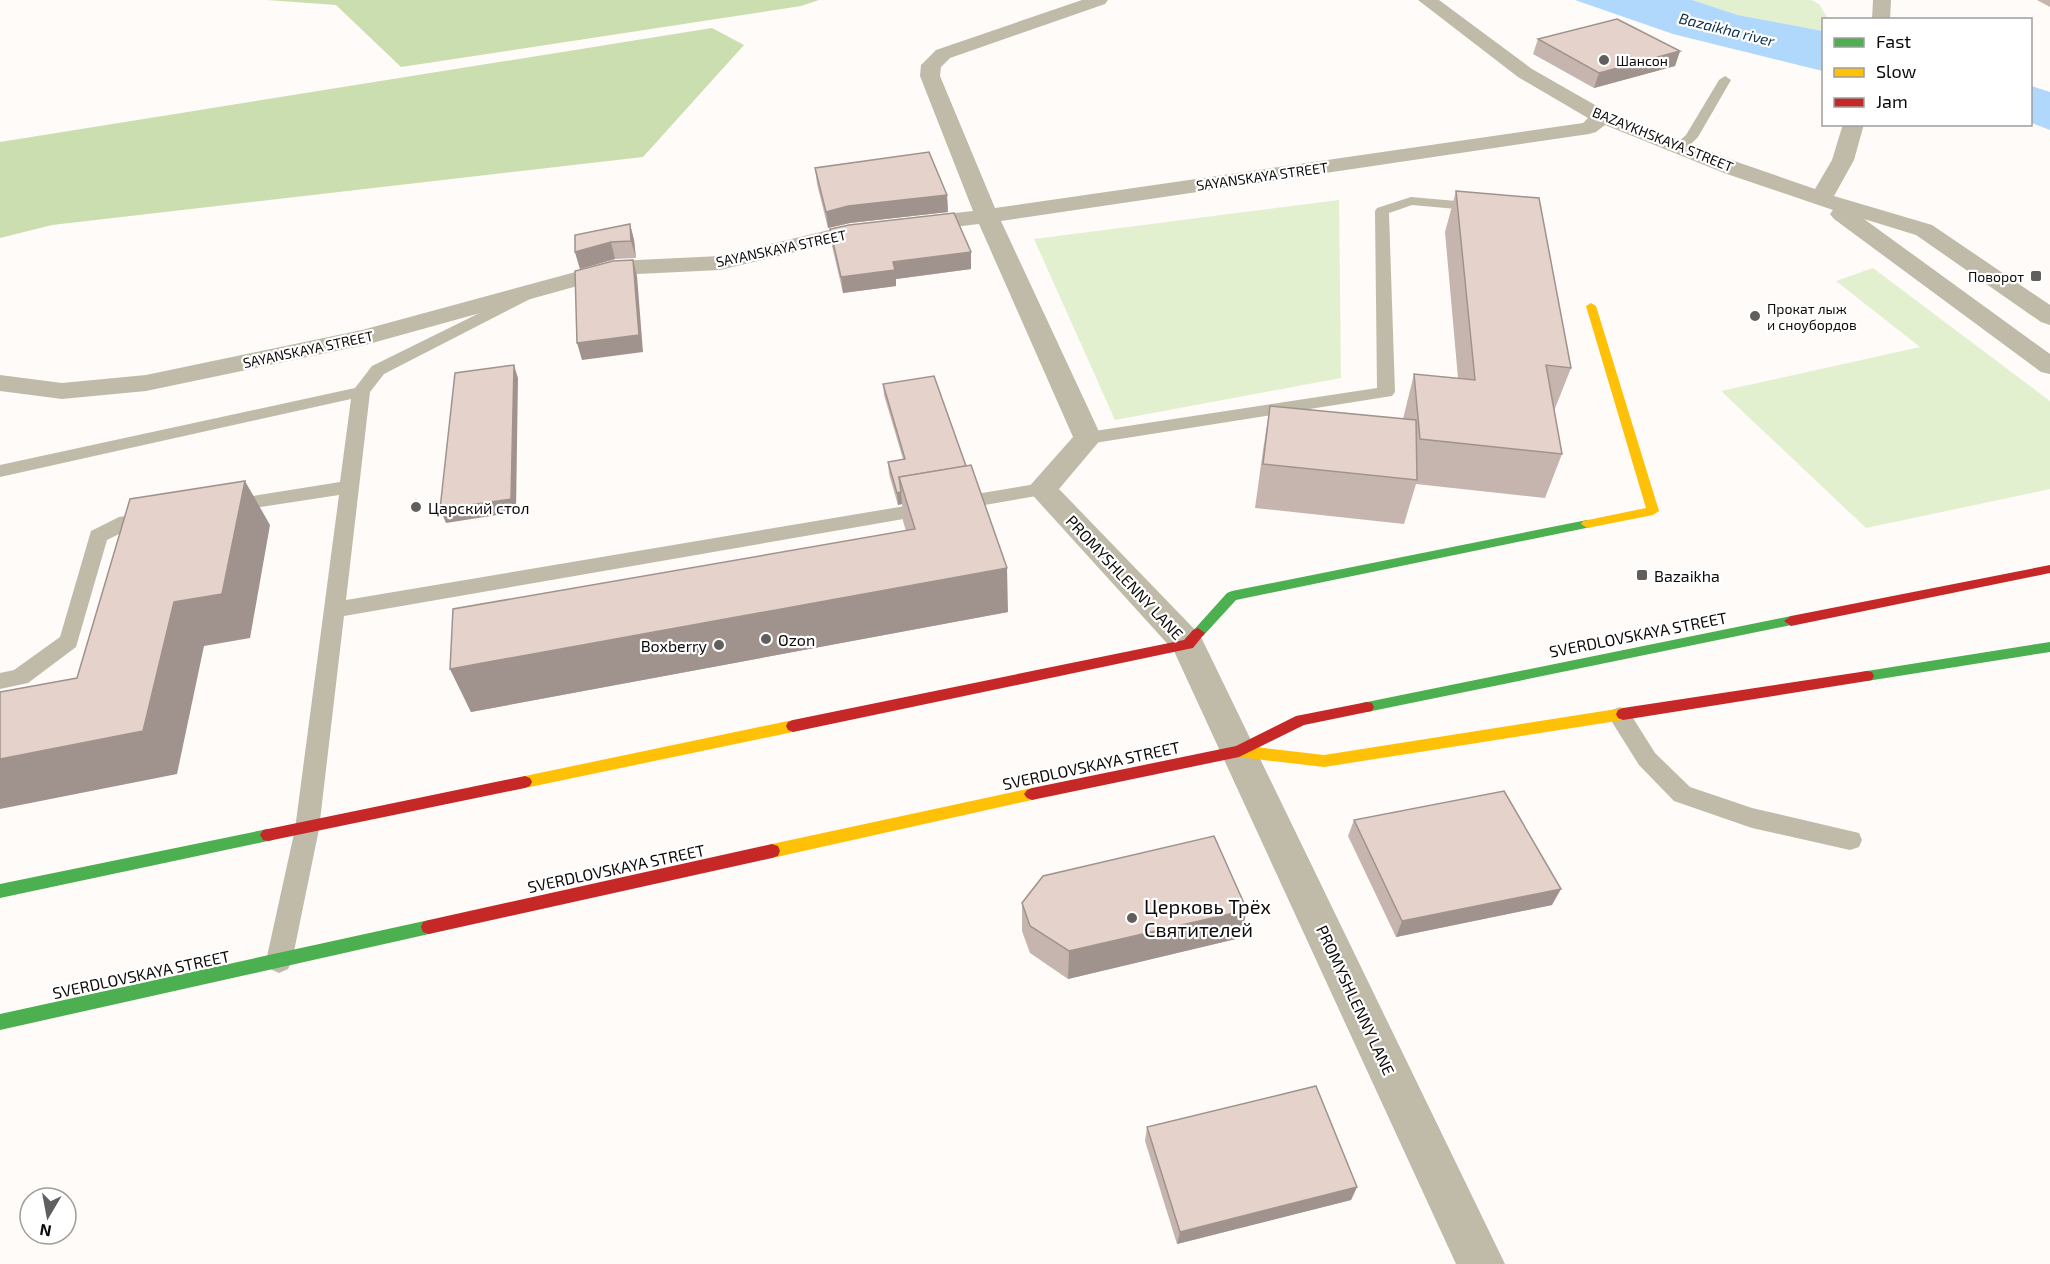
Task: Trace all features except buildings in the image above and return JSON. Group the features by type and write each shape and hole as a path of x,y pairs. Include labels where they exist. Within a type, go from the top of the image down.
{"main road":[{"path":"0,891 1188,644 1232,596 1653,511 1591,306"},
{"name":"SVERDLOVSKAYA STREET","path":"0,1022 1097,779 1239,751 1301,720 2050,569"},
{"name":"SVERDLOVSKAYA STREET","path":"1239,751 1323,761 2050,647"}],"street":[{"path":"1042,489 1088,438 989,216 977,194 930,76 930,64 943,54 1099,0"},
{"name":"BAZAYKHSKAYA STREET","path":"1427,0 1525,73 1602,117 1679,148 1821,198"},
{"name":"SAYANSKAYA STREET","path":"0,383 62,391 146,383 365,337 616,268 720,263 850,232 989,216 1589,128 1602,117"},
{"path":"1821,198 1844,160 1853,126"},
{"path":"1821,198 1924,230 2050,317"},
{"path":"1821,198 2050,366"},
{"name":"PROMYSHLENNY LANE","path":"1042,489 1188,644 1480,1264"}],"lane":[{"path":"1679,148 1691,137 1725,80"},
{"path":"1088,438 1386,392 1382,212 1411,201 1484,207"},
{"path":"279,961 307,829 361,392 378,370 534,291"},
{"path":"0,471 361,392"},
{"path":"208,509 349,487"},
{"path":"333,610 1042,489"},
{"path":"0,681 20,677 69,641 98,536 126,522 172,514"},
{"path":"1620,716 1647,759 1682,794 1752,818 1850,840"}],"green space":[{"path":"267,0 819,0 801,6 401,67 336,5"},
{"path":"1692,0 1811,0 1819,4 1827,18 1822,18 1822,31 1738,15"},
{"path":"712,28 744,45 643,157 52,225 0,238 0,142"},
{"path":"1339,200 1341,378 1115,420 1034,239"},
{"path":"1873,268 2050,401 2050,489 1866,528 1721,391 1920,347 1836,281"}],"water":[{"name":"Bazaikha river","path":"1575,0 1692,0 1738,15 1822,31 1822,71 1673,34"},
{"path":"2032,86 2050,92 2050,130 2032,123"}],"traffic: fast":[{"path":"1198,633 1232,596 1587,524"},
{"path":"1367,707 1791,621"},
{"path":"1867,676 2050,647"},
{"path":"0,891 268,835"},
{"path":"0,1022 429,927"}],"traffic: slow":[{"path":"1587,524 1653,511 1591,306"},
{"path":"1239,751 1324,761 1623,714"},
{"path":"525,782 793,726"},
{"path":"772,851 1032,794"}],"traffic: jam":[{"path":"1791,621 2050,569"},
{"path":"793,726 1188,644 1198,633"},
{"path":"1623,714 1867,676"},
{"path":"1032,794 1239,751 1301,720 1367,707"},
{"path":"268,835 525,782"},
{"path":"429,927 772,851"}],"place":[{"name":"Шансон","path":"1604,60"},
{"name":"Поворот","path":"2036,276"},
{"name":"Прокат лыж и сноубордов","path":"1755,316"},
{"name":"Царский стол","path":"416,507"},
{"name":"Bazaikha","path":"1642,575"},
{"name":"Ozon","path":"766,639"},
{"name":"Boxberry","path":"719,645"},
{"name":"Церковь Трёх Святителей","path":"1132,918"}]}
